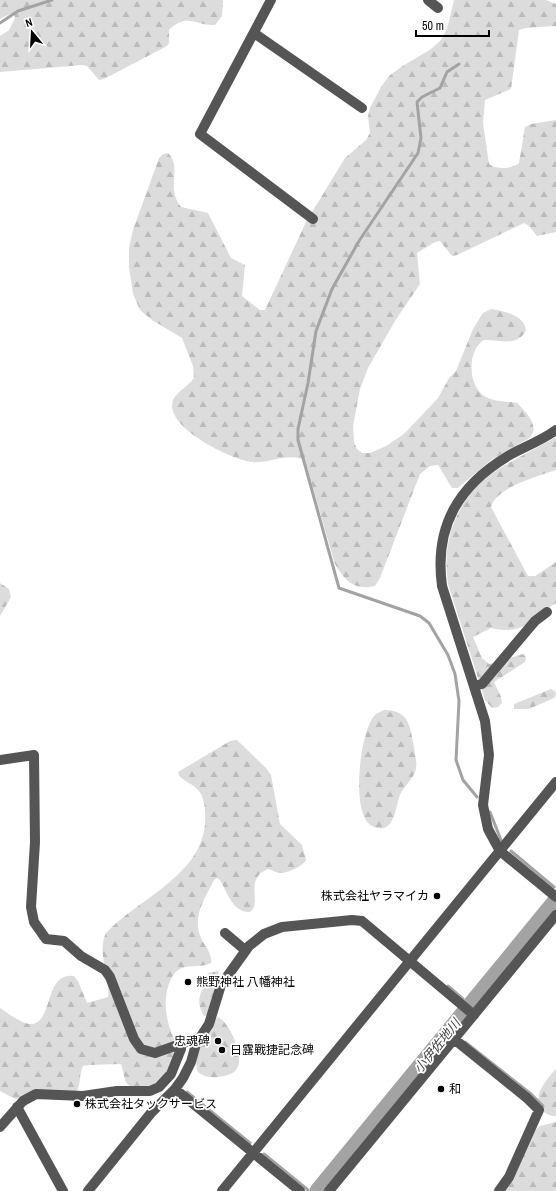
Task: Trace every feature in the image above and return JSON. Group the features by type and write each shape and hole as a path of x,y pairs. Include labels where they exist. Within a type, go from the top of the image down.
{"street":[{"path":"272,0 200,134 313,219"},
{"path":"428,0 438,8"},
{"path":"254,33 362,108"},
{"path":"555,896 500,851 488,829 483,806 488,766 488,744 485,721 442,586 440,568 443,534 458,502 481,476 510,455 556,430"},
{"path":"474,686 482,684 535,621 547,612"},
{"path":"0,760 34,755 35,842 31,907 37,929 46,938 67,943 81,956 97,965 107,973 114,985 134,1039 141,1049 155,1053 189,1041 196,1044"},
{"path":"222,1191 556,782"},
{"path":"329,1191 454,1039 470,1011 556,915"},
{"path":"88,1191 151,1114 175,1089 191,1062 196,1044 209,1024 221,984 245,950 264,934 282,927 357,920 366,924 470,1011"},
{"path":"225,933 245,950"},
{"path":"454,1039 527,1098 539,1110 509,1177 498,1191"},
{"path":"0,1127 22,1101 36,1094 83,1096 117,1091 150,1091 162,1084 171,1074 181,1049 179,1044"},
{"path":"175,1089 300,1191"},
{"path":"17,1106 63,1191"}],"green space":[{"path":"0,0 223,0 222,16 215,25 192,21 181,22 169,30 169,43 167,46 104,79 99,80 87,66 82,65 0,72 0,36 9,30 15,18 14,14 10,14 0,19"},
{"path":"454,0 546,0 556,4 556,26 526,28 519,30 511,89 485,100 483,123 489,164 504,168 512,167 519,163 525,127 531,124 556,120 556,232 537,236 529,226 524,223 457,255 452,256 440,241 435,242 417,253 420,284 395,321 368,368 360,389 353,426 354,442 357,449 362,453 370,453 386,446 404,434 438,398 449,378 456,371 473,329 483,313 491,309 502,311 517,317 522,321 526,330 522,336 513,341 484,340 478,345 472,360 475,385 480,392 490,399 517,403 531,420 533,430 532,435 528,439 491,460 458,488 452,488 438,465 430,466 420,474 380,578 375,586 361,587 356,586 347,580 335,564 305,461 293,457 258,462 242,460 216,449 201,440 188,431 178,421 173,410 173,400 177,394 194,378 193,366 182,338 152,320 140,310 133,294 129,267 129,248 133,230 159,158 163,154 168,153 174,165 174,192 176,199 181,207 208,213 231,258 245,265 242,296 260,310 265,310 306,222 345,158 366,140 370,133 368,116 370,108 381,87 389,76 431,49 441,40 447,29"},
{"path":"556,437 556,470 529,479 509,488 495,500 491,507 528,576 535,576 556,562 556,603 520,628 503,630 491,628 473,637 482,658 489,664 523,654 526,657 525,662 494,682 501,697 502,703 498,707 492,708 485,700 448,584 447,550 450,534 463,504 485,479 500,468"},
{"path":"0,583 9,589 11,597 0,616"},
{"path":"551,689 556,692 555,697 552,699 529,709 514,709 514,704"},
{"path":"384,710 399,713 404,716 407,721 410,727 416,756 416,766 414,775 400,795 390,824 381,828 374,827 366,821 361,809 359,774 361,756 369,725 377,713"},
{"path":"237,740 266,768 271,775 280,824 302,845 306,860 299,867 284,873 279,873 268,869 261,873 256,879 255,903 250,912 239,909 231,901 220,880 217,878 214,880 203,902 198,917 199,932 210,953 211,963 179,969 168,985 166,998 167,1019 175,1042 176,1051 162,1079 150,1087 138,1088 130,1086 127,1083 121,1064 89,1065 83,1066 77,1091 15,1099 0,1091 0,1008 22,1022 30,1024 38,1022 43,1016 57,982 64,977 74,976 78,981 87,1003 108,997 108,981 103,957 103,941 106,933 121,919 173,879 188,864 199,847 205,827 204,803 199,791 182,779 178,772 230,741"},
{"path":"218,971 220,977 214,990 208,1015 204,1016 199,1004 200,994 206,983 208,973"},
{"path":"218,1017 232,1033 238,1050 239,1065 234,1072 230,1074 225,1076 210,1077 198,1072 196,1066 205,1034"},
{"path":"556,1069 556,1116 552,1116 542,1110 538,1099 539,1094 548,1078"},
{"path":"556,1122 556,1191 502,1191 533,1132 540,1126"}],"waterway":[{"path":"0,23 18,11 52,0"},
{"path":"459,64 447,72 440,88 422,97 417,102 421,138 418,153 359,241 332,289 316,331 308,383 298,429 298,440 339,588 420,616 429,623 448,655 455,674 459,701 456,760 463,780 477,797"},
{"path":"490,812 501,840"},
{"path":"511,851 554,887"},
{"name":"小伊佐地川","path":"318,1191 556,901"},
{"path":"448,986 463,999"},
{"path":"465,1042 531,1094 543,1106"},
{"path":"187,1092 250,1143"},
{"path":"264,1154 308,1190"}],"place":[{"name":"株式会社ヤラマイカ","path":"437,896"},
{"name":"熊野神社 八幡神社","path":"188,982"},
{"name":"忠魂碑","path":"218,1041"},
{"name":"日露戰捷記念碑","path":"222,1050"},
{"name":"和","path":"441,1089"},
{"name":"株式会社タックサービス","path":"77,1104"}]}
